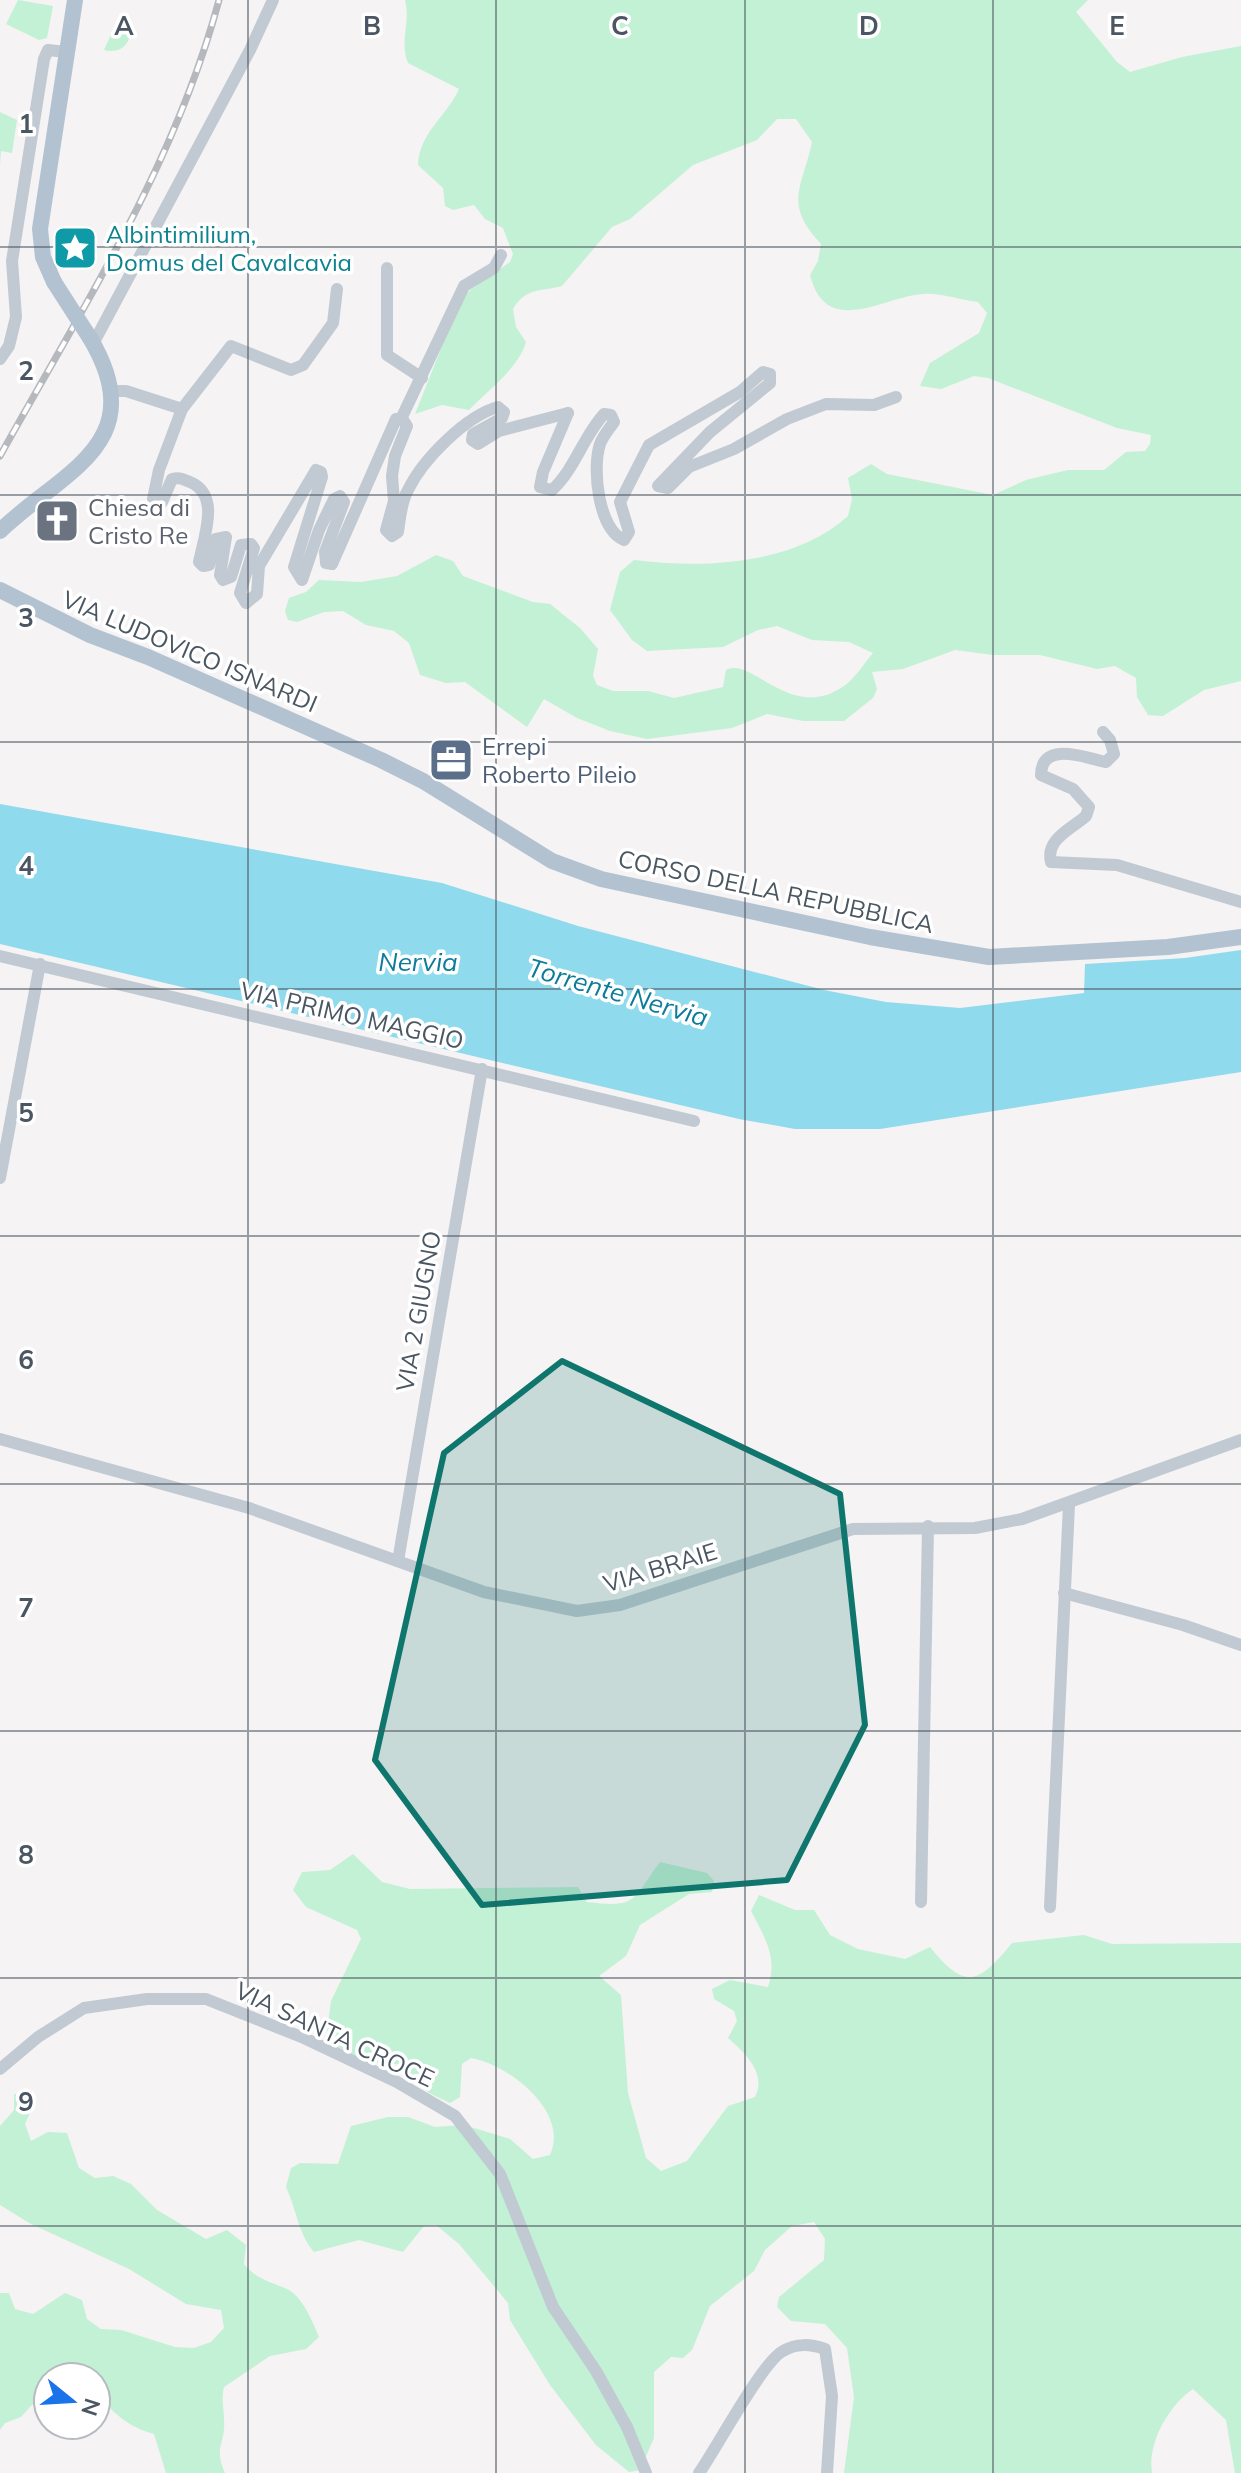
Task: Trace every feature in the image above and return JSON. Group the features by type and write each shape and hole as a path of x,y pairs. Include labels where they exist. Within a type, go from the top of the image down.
{"main road":[{"path":"0,531 94,452 107,424 110,391 106,370 92,341 54,282 43,257 40,229 75,0"},
{"name":"VIA LUDOVICO ISNARDI","path":"0,590 26,606"},
{"name":"VIA LUDOVICO ISNARDI","path":"0,598 26,606 335,740"},
{"name":"CORSO DELLA REPUBBLICA","path":"335,740 423,781 552,861 601,879 645,889 870,937 989,957 1168,947 1241,937"}],"street":[{"path":"92,341 250,50 273,0"},
{"path":"0,359 9,346 16,317 12,261 44,59 48,50 66,52"},
{"path":"337,289 333,323 303,365 291,370 231,346 182,409 159,470 153,499 156,503 162,502 172,479 179,477 199,486 205,494 209,515 199,562 203,566 209,565 216,539 226,537 220,575 223,580 231,577 241,545 251,544 254,548 240,593 246,603 257,594 259,566 316,470 321,472 322,477 294,567 302,580 319,530 334,499 340,496 344,502 325,552 326,563 332,564 392,423 401,419 464,286 494,268 501,255"},
{"path":"387,268 387,355 422,378"},
{"path":"401,419 407,429 395,456 392,476 394,501 386,530 390,536 398,532 408,489 450,437 477,415 498,407 504,410 504,417 473,434 474,443 499,431 568,413 543,472 540,484 547,491 564,479 591,428 604,414 611,415 614,422 599,446 597,469 606,521 610,531 624,540 629,532 620,502 649,445 740,392 763,372 770,374 770,383 710,432 658,486 668,488 698,462 734,449 787,419 826,404 874,405 896,397"},
{"path":"110,391 126,391 182,409"},
{"path":"1103,732 1110,740 1114,754 1106,762 1064,753 1047,759 1042,765 1041,775 1073,789 1089,807 1086,816 1065,831 1053,846 1051,862 1117,865 1241,902"},
{"name":"VIA PRIMO MAGGIO","path":"0,956 694,1121"},
{"path":"0,1178 40,964"},
{"name":"VIA 2 GIUGNO","path":"398,1561 482,1069"},
{"name":"VIA BRAIE","path":"0,1439 249,1508 484,1592 577,1611 620,1605 853,1529 975,1528 1022,1519 1069,1505 1241,1440"},
{"path":"1050,1907 1069,1505"},
{"path":"921,1902 928,1526"},
{"path":"1064,1593 1183,1625 1241,1645"},
{"name":"VIA SANTA CROCE","path":"0,2069 38,2037 84,2008 147,1999 206,1999 357,2063 455,2116 500,2174 553,2307 596,2371 627,2427 646,2473"},
{"path":"699,2473 760,2374 781,2351 807,2344 825,2349 832,2396 827,2473"}],"highlighted area":[{"path":"562,1361 840,1494 865,1725 787,1880 482,1905 375,1760 444,1453"}],"green space":[{"path":"18,0 53,6 47,38 39,40 6,24"},
{"path":"405,0 1088,0 1076,12 1117,62 1130,72 1182,57 1241,46 1241,681 1204,690 1163,716 1148,715 1137,697 1136,678 1115,666 1097,669 1040,655 993,655 955,650 903,669 872,672 877,689 873,698 844,721 803,721 767,714 732,728 647,739 610,731 577,718 544,699 527,727 465,682 446,683 420,675 409,643 394,631 366,625 343,611 324,612 297,622 288,620 285,611 289,598 306,592 319,580 361,582 397,576 436,555 453,561 463,576 533,602 550,604 580,628 598,649 593,676 597,685 613,691 648,691 674,698 723,687 726,670 736,668 793,694 810,697 829,694 849,682 873,653 849,642 812,640 777,626 758,630 723,647 647,651 632,640 610,610 620,572 634,560 718,563 775,554 802,545 848,516 852,499 848,478 871,464 887,474 993,495 1026,480 1068,470 1104,470 1126,452 1145,451 1150,444 1151,435 1117,428 988,378 974,376 941,389 920,386 930,363 979,333 987,313 978,302 922,294 857,310 842,310 828,305 818,294 810,275 818,261 821,244 802,217 798,195 812,142 796,119 777,119 757,140 693,165 630,219 612,227 562,286 523,297 513,309 516,327 526,342 522,352 509,370 469,410 442,405 415,414 462,296 510,262 513,254 503,228 485,219 474,205 453,210 445,206 443,188 418,165 423,143 459,89 408,63"},
{"path":"120,15 131,27 129,38 120,49 104,50"},
{"path":"0,112 17,120 12,153 1,151 0,165"},
{"path":"353,1854 382,1882 410,1889 578,1887 587,1902 604,1904 632,1899 660,1862 707,1873 714,1881 712,1892 689,1894 640,1925 626,1956 599,1976 621,1995 628,2093 646,2158 661,2171 687,2161 728,2106 755,2097 758,2088 756,2072 747,2057 728,2038 737,2021 734,2011 714,1999 712,1989 730,1980 768,1987 771,1957 751,1911 759,1895 795,1910 814,1910 830,1935 858,1949 905,1959 930,1947 953,1971 972,1977 990,1967 1012,1943 1084,1935 1112,1944 1241,1943 1241,2473 1235,2473 1226,2420 1193,2389 1168,2415 1156,2437 1152,2473 844,2473 854,2397 847,2348 825,2324 791,2321 777,2307 779,2297 824,2260 825,2239 814,2222 792,2226 765,2250 754,2271 710,2306 692,2350 683,2358 671,2357 654,2372 654,2438 640,2470 629,2472 596,2445 550,2385 510,2320 508,2303 459,2244 436,2225 424,2226 403,2252 359,2240 314,2252 304,2237 286,2187 291,2168 300,2163 338,2164 351,2126 388,2117 408,2117 435,2127 464,2125 510,2139 533,2159 550,2155 554,2139 544,2107 532,2093 518,2080 486,2062 471,2058 462,2064 460,2097 450,2103 429,2093 398,2064 364,2062 326,2040 331,2001 361,1939 357,1930 306,1907 293,1890 302,1872 330,1870"},
{"path":"14,2093 32,2108 25,2124 31,2141 48,2132 67,2133 79,2168 95,2178 113,2176 131,2184 157,2210 206,2239 227,2230 246,2245 244,2264 259,2277 292,2292 306,2310 319,2337 306,2349 270,2356 224,2387 220,2457 225,2473 166,2473 154,2434 129,2424 112,2411 112,2361 32,2361 32,2405 21,2417 5,2423 0,2430 0,2293 9,2293 15,2309 33,2314 65,2293 82,2300 87,2319 101,2329 121,2330 175,2347 194,2348 211,2342 224,2328 221,2310 186,2304 129,2269 31,2224 0,2205 0,2126 14,2110"}],"water":[{"name":"Nervia","path":"0,804 442,883 578,926 824,990 886,1002 960,1008 1084,993 1085,964 1185,958 1241,950 1241,1072 880,1129 795,1129 739,1119 0,944"}],"railway":[{"path":"0,456 94,290 152,178 178,120 219,0"}],"place":[{"name":"Albintimilium, Domus del Cavalcavia","path":"75,248"},
{"name":"Chiesa di Cristo Re","path":"57,521"},
{"name":"Errepi Roberto Pileio","path":"451,760"}],"water label":[{"name":"Torrente Nervia","path":"618,992"}]}
